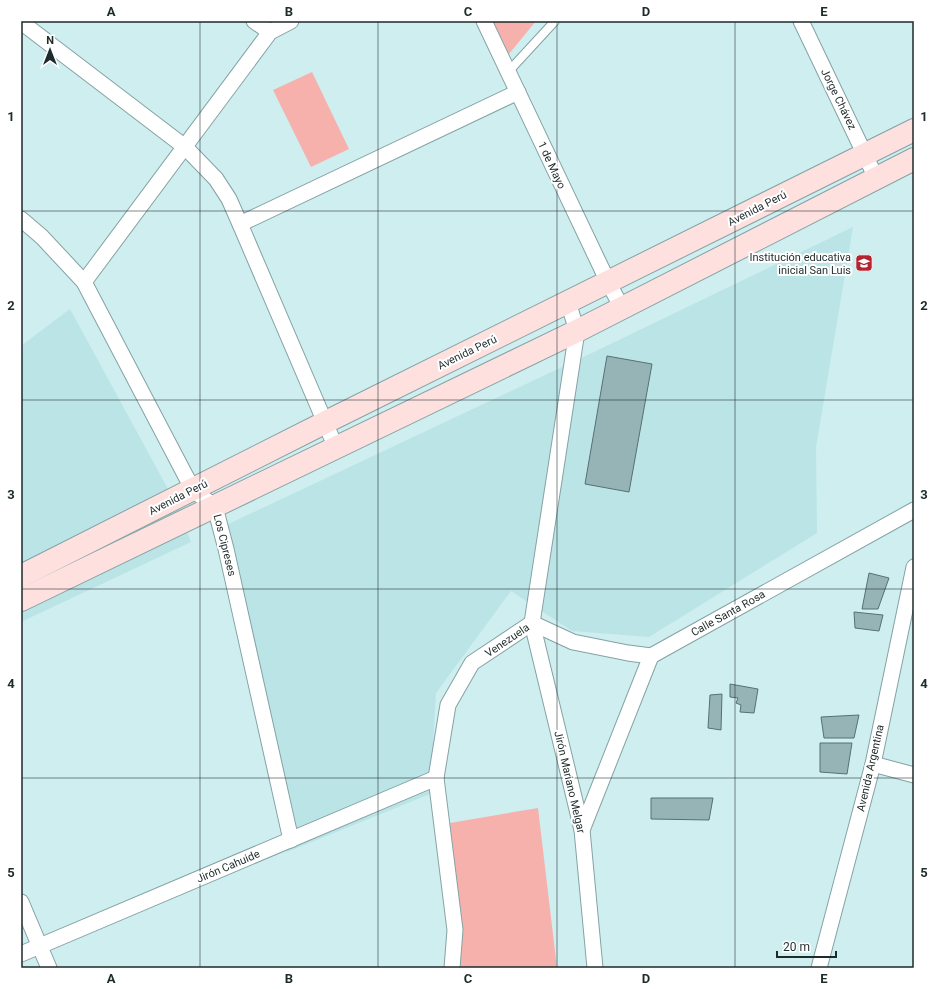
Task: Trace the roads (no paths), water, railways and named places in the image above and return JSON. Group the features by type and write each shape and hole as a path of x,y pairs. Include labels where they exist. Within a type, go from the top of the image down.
{"main road":[{"name":"Avenida Perú","path":"21,576 326,422 914,130"},
{"path":"21,600 577,331 914,159"}],"street":[{"path":"84,282 184,147 279,25 254,21"},
{"name":"1 de Mayo","path":"484,21 608,282 622,308"},
{"name":"Jorge Chávez","path":"801,21 876,178"},
{"path":"21,22 184,147 216,179 229,199 336,448"},
{"path":"240,224 518,92"},
{"name":"Los Cipreses","path":"21,219 42,236 84,282 193,490 215,507 226,549 291,840"},
{"name":"Venezuela","path":"452,968 455,930 436,778 448,705 472,664 532,623 577,331 568,302"},
{"name":"Calle Santa Rosa","path":"651,656 914,510"},
{"name":"Avenida Argentina","path":"819,968 873,764 914,567"},
{"path":"532,623 573,642 651,656 582,830"},
{"name":"Jirón Mariano Melgar","path":"532,623 582,830 594,968"},
{"path":"873,764 914,775"},
{"name":"Jirón Cahuide","path":"21,954 436,778"},
{"path":"21,902 49,968"}],"lane":[{"path":"508,72 555,21"}],"place":[{"name":"Institución educativa inicial San Luis","path":"864,263"}]}
